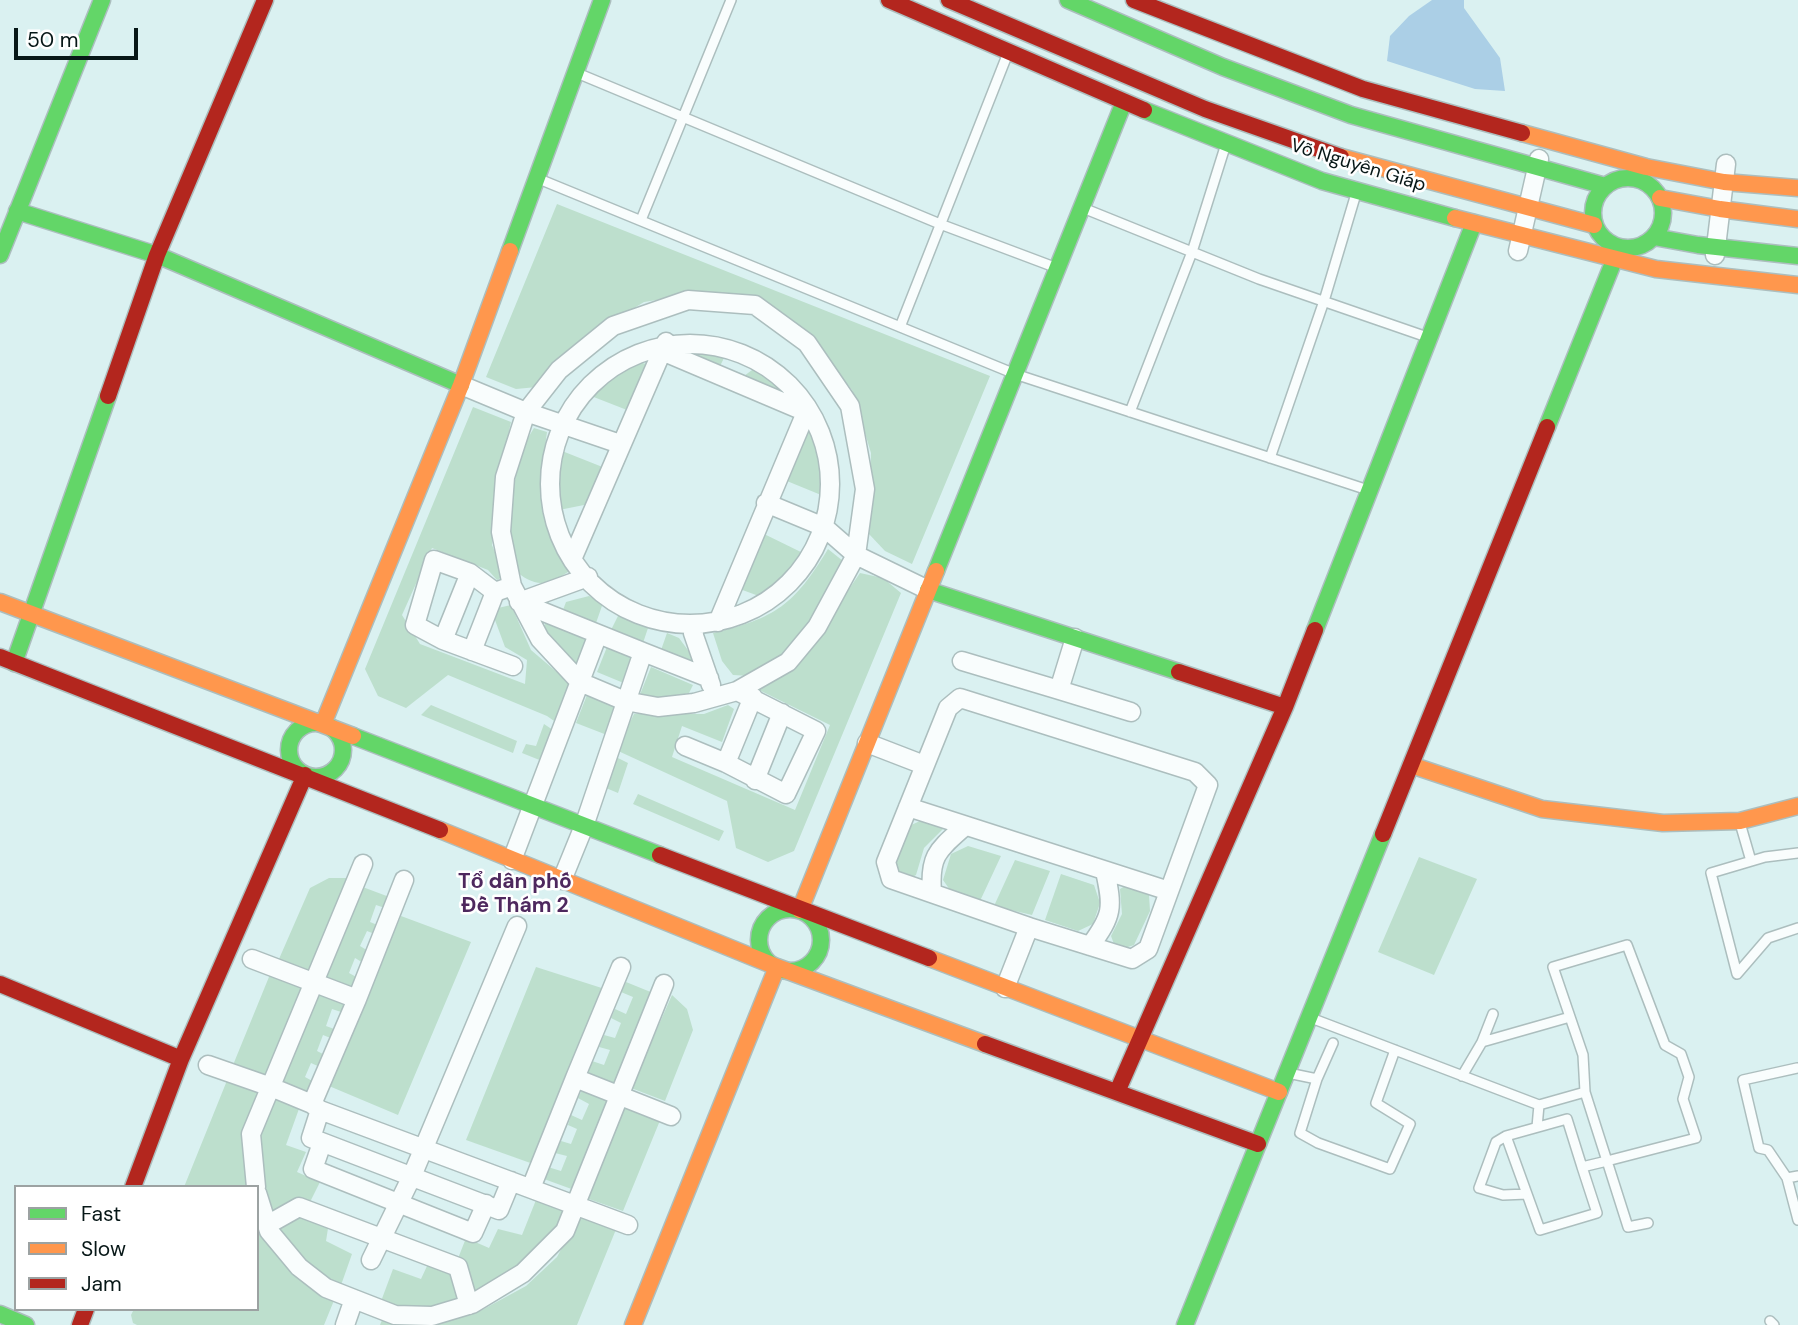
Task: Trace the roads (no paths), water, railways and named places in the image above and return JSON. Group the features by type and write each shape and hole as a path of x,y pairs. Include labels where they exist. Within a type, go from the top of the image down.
{"main road":[{"path":"0,255 102,0"},
{"path":"265,0 157,255 32,614 7,660 305,775 776,968 1258,1144"},
{"path":"323,724 461,385 602,0"},
{"name":"Võ Nguyên Giáp","path":"888,0 1124,102 1322,181 1474,223 1520,243 1617,253 1656,269 1711,283 1798,285"},
{"name":"Võ Nguyên Giáp","path":"948,0 1242,123 1310,147 1594,225 1617,253"},
{"path":"1068,0 1223,67 1328,107 1605,186"},
{"path":"1135,0 1164,5 1363,89 1546,131 1639,172 1660,198 1663,219 1654,237"},
{"path":"800,910 1133,78"},
{"path":"1594,225 1594,201 1605,186 1639,172 1725,173 1798,188"},
{"path":"1660,198 1798,219"},
{"path":"17,212 157,255 461,385"},
{"path":"1117,1092 1285,707 1474,223"},
{"name":"Võ Nguyên Giáp","path":"1617,253 1634,248 1654,237 1798,256"},
{"path":"1185,1325 1617,253"},
{"path":"928,590 1285,707"},
{"path":"0,602 1279,1092"},
{"path":"314,723 323,724 331,728 342,741 342,759 337,767 323,776 305,775 292,763 289,745 298,730 314,723"},
{"path":"1411,765 1542,809 1663,823 1740,821 1798,806"},
{"path":"134,1185 181,1059 305,775"},
{"path":"800,910 815,922 820,931 818,951 806,966 796,970 776,968 768,962 759,943 763,923 779,911 800,910"},
{"path":"633,1325 776,968"},
{"path":"0,984 181,1059"},
{"path":"0,1314 26,1325"}],"street":[{"path":"1520,243 1546,131"},
{"path":"1711,283 1725,173"},
{"path":"688,300 755,306 807,343 850,406 865,489 856,555 817,628 788,662 745,694 658,707 625,701 580,682 540,639 515,594 501,532 505,477 526,412 559,370 613,326 688,300"},
{"path":"664,346 731,380 806,411"},
{"path":"573,557 664,346"},
{"path":"664,346 707,346 741,353 782,378 825,444 831,477 830,510 816,549 795,584 763,609 695,629 640,614 580,580 548,487 548,457 559,424 582,394 612,365 664,346"},
{"path":"731,380 741,353"},
{"path":"461,385 526,412 620,444"},
{"path":"718,622 806,411"},
{"path":"766,503 824,527 856,555 928,590"},
{"path":"513,666 443,640 415,625 434,560 470,573 495,592 515,594 580,580"},
{"path":"443,640 470,573"},
{"path":"472,651 495,592"},
{"path":"515,594 597,634 709,678"},
{"path":"695,629 715,698"},
{"path":"512,860 597,634"},
{"path":"1059,690 1076,638"},
{"path":"562,880 584,826 643,652"},
{"path":"962,661 1131,712"},
{"path":"685,746 726,763 786,794 816,731 745,694"},
{"path":"726,763 745,694"},
{"path":"960,698 1195,772 1208,785 1148,949 1132,959 891,879 886,862 924,765 947,708 960,698"},
{"path":"755,780 782,713"},
{"path":"867,743 924,765"},
{"path":"908,807 1169,891"},
{"path":"932,893 930,872 938,850 965,826"},
{"path":"256,1185 250,1138 363,864"},
{"path":"1090,946 1106,925 1112,902 1105,871"},
{"path":"404,880 316,1107 311,1138 499,1210 511,1181"},
{"path":"371,1261 412,1176 517,926"},
{"path":"1005,988 1029,927"},
{"path":"252,959 357,999"},
{"path":"531,1188 621,967"},
{"path":"259,1199 272,1235 299,1268 326,1288 395,1315 432,1316 469,1305 523,1273 565,1231 664,984"},
{"path":"208,1066 271,1087 316,1107 628,1225"},
{"path":"575,1078 671,1116"},
{"path":"322,1143 313,1169 473,1233 486,1205"},
{"path":"267,1225 299,1207 458,1268 469,1305"},
{"path":"345,1325 354,1299"}],"lane":[{"path":"641,220 731,0"},
{"path":"900,327 1009,52"},
{"path":"575,73 940,224 1057,268"},
{"path":"1130,412 1192,252 1226,142"},
{"path":"537,177 1015,374 1369,490"},
{"path":"1270,458 1324,301 1357,191"},
{"path":"1082,207 1259,279 1429,338"},
{"path":"1740,821 1751,861"},
{"path":"1797,857 1765,857 1711,873 1737,974 1768,938 1798,928"},
{"path":"1582,1167 1606,1161 1696,1138 1683,1099 1689,1077 1681,1054 1665,1045 1627,945 1553,967 1583,1055 1586,1092 1606,1161 1628,1227 1648,1223"},
{"path":"1462,1076 1482,1042 1493,1014"},
{"path":"1309,1017 1539,1105 1586,1092"},
{"path":"1482,1042 1570,1017"},
{"path":"1333,1043 1317,1079 1300,1132 1318,1143 1390,1169 1410,1124 1376,1103 1395,1050"},
{"path":"1797,1068 1743,1080 1759,1148 1768,1150 1787,1178 1798,1220"},
{"path":"1287,1072 1317,1079"},
{"path":"1537,1127 1539,1105"},
{"path":"1506,1136 1527,1194 1540,1230 1597,1213 1567,1119 1506,1136 1496,1142 1479,1188 1503,1195 1527,1194"},
{"path":"1787,1178 1798,1176"}],"water":[{"path":"1432,0 1464,0 1464,8 1500,58 1505,91 1475,89 1387,61 1390,36 1409,16"}],"district":[{"name":"Tổ dân phố Đề Thám 2","path":"515,894"}]}
